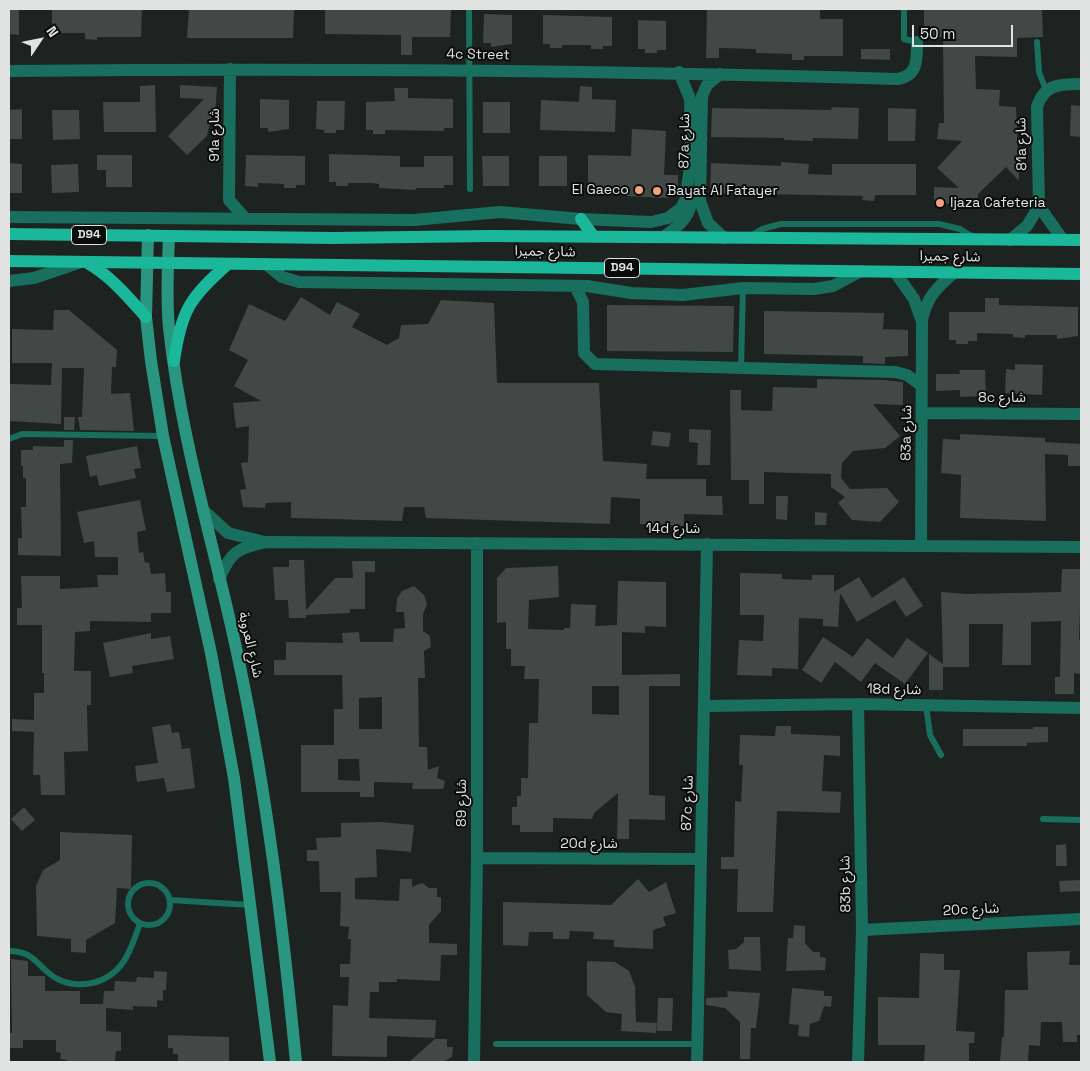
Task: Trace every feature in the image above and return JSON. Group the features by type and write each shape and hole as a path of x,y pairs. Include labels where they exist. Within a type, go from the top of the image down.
{"main road":[{"path":"581,219 594,237"},
{"name":"شارع جميرا","path":"9,234 1081,240"},
{"path":"148,235 146,317 162,436 211,653 234,778 270,1062"},
{"name":"شارع العروبة","path":"169,236 169,328 174,361 188,449 239,660 261,778 279,895 296,1062"},
{"name":"شارع جميرا","path":"9,261 1081,274"},
{"path":"84,261 102,271 119,286 146,317"},
{"path":"174,361 178,329 186,310 199,291 228,264"}],"street":[{"name":"4c Street","path":"9,71 230,69 470,70 679,72 903,78 914,70 917,64 917,42"},
{"name":"91a شارع","path":"229,200 230,69"},
{"name":"87a شارع","path":"663,237 681,224 691,207 690,100 679,72"},
{"name":"87a شارع","path":"720,74 707,85 702,96 700,201 708,223 724,238"},
{"path":"1046,90 1055,85 1081,84"},
{"name":"81a شارع","path":"1039,206 1037,108 1040,98 1046,90"},
{"path":"9,217 414,220 500,212 581,219 651,222 668,218 681,208 685,200 691,160"},
{"path":"209,218 229,200 245,218"},
{"path":"1010,240 1026,226 1039,206 1063,240"},
{"path":"9,281 34,278 84,261"},
{"path":"266,264 282,277 300,282 576,286 631,293 683,295 743,288 824,288 842,283 861,271"},
{"name":"83a شارع","path":"895,272 914,299 922,320"},
{"name":"83a شارع","path":"921,546 922,320 929,298 936,288 955,272"},
{"path":"576,286 584,308 584,352 595,364 895,372 907,375 922,386"},
{"name":"8c شارع","path":"922,413 1081,414"},
{"name":"14d شارع","path":"203,510 228,532 266,542 1081,547"},
{"name":"14d شارع","path":"219,579 227,560 235,552 266,542"},
{"name":"شارع 89","path":"474,1062 477,858 477,543"},
{"name":"87c شارع","path":"697,1062 706,706 707,544"},
{"name":"18d شارع","path":"706,706 858,704 1081,708"},
{"name":"83b شارع","path":"858,704 862,930 858,1062"},
{"name":"20d شارع","path":"477,858 701,859"},
{"name":"20c شارع","path":"862,930 1081,919"}],"lane":[{"path":"469,9 470,189"},
{"path":"904,9 904,39 917,42"},
{"path":"1037,42 1039,72 1046,90"},
{"path":"741,369 743,288"},
{"path":"9,439 22,434 162,436"},
{"path":"926,705 927,728 941,755"},
{"path":"1043,819 1081,820"},
{"path":"149,882 156,884 167,893 170,907 164,918 153,924 140,923 134,919 128,906 128,899 136,887 149,882"},
{"path":"170,900 250,906"},
{"path":"9,951 28,954 55,978 70,984 85,985 100,981 118,971 129,955 140,923"},
{"path":"496,1044 698,1044"}],"building":[{"path":"9,9 19,9 19,35 9,34"},
{"path":"52,9 142,9 141,37 97,37 97,40 85,39 85,33 52,33"},
{"path":"189,9 294,10 293,38 187,38"},
{"path":"325,9 451,9 450,37 412,37 412,55 401,55 401,35 325,34"},
{"path":"707,9 820,9 820,19 843,19 843,56 804,56 804,60 792,60 792,54 756,53 756,49 719,48 719,58 706,58"},
{"path":"924,9 1042,9 1043,37 1017,38 1017,57 975,56 976,89 1000,90 999,106 1016,107 1019,181 1006,167 978,194 978,203 934,204 934,187 959,188 937,168 962,141 937,139 939,123 944,123 943,37 924,37"},
{"path":"484,14 512,15 512,44 491,47 491,43 483,43"},
{"path":"543,15 612,17 612,46 603,46 603,49 591,49 591,45 562,45 562,48 550,48 550,44 543,44"},
{"path":"638,20 666,21 666,50 657,50 657,53 645,53 645,49 638,49"},
{"path":"861,49 890,49 890,60 861,59"},
{"path":"155,85 156,132 104,132 103,102 140,102 140,86"},
{"path":"180,85 217,87 215,114 212,114 207,136 187,155 168,136 204,99 180,98"},
{"path":"580,86 592,87 592,99 616,100 615,132 540,130 541,100 579,102"},
{"path":"394,88 408,88 408,98 453,99 453,128 444,128 444,131 385,130 385,134 373,134 373,130 366,130 366,102 395,101"},
{"path":"260,99 289,100 289,129 268,132 268,128 260,128"},
{"path":"317,101 345,101 344,130 336,130 336,133 324,133 324,130 316,129"},
{"path":"483,102 510,102 510,133 483,133"},
{"path":"1071,105 1081,106 1081,137 1070,136"},
{"path":"832,107 859,108 858,139 813,138 813,141 784,140 784,138 711,137 712,108 831,110"},
{"path":"888,108 916,109 915,141 888,141"},
{"path":"22,109 22,139 9,139 9,110"},
{"path":"52,110 79,110 80,139 53,140"},
{"path":"632,129 666,131 664,175 678,175 678,190 668,198 626,196 626,187 588,187 588,155 631,156"},
{"path":"329,154 400,156 400,167 424,167 424,156 453,156 453,185 444,185 444,188 416,188 416,190 379,188 379,184 372,183 348,183 348,186 336,186 336,182 329,182"},
{"path":"97,155 132,155 132,187 106,187 106,170 97,170"},
{"path":"246,155 305,156 305,185 296,185 296,188 284,188 284,184 258,183 258,187 245,186"},
{"path":"482,156 509,156 509,186 483,186"},
{"path":"539,156 567,156 567,186 539,186"},
{"path":"781,162 809,164 808,174 832,175 832,164 916,164 916,195 875,195 874,201 862,200 863,196 710,193 711,163 781,166"},
{"path":"9,163 22,164 22,193 9,193"},
{"path":"78,164 79,192 52,193 51,165"},
{"path":"301,297 330,315 337,302 360,314 352,327 387,345 399,338 401,325 428,324 441,300 494,303 497,383 599,383 603,461 647,464 646,479 706,479 706,496 722,496 723,515 684,514 684,526 640,524 640,499 611,497 610,524 426,518 424,507 404,507 402,521 291,518 291,502 266,503 265,508 243,507 240,490 246,489 241,463 248,462 249,426 236,428 233,403 261,401 234,386 248,360 229,350 249,304 285,321"},
{"path":"985,298 999,298 999,305 1078,307 1078,336 1057,339 1057,335 1025,335 1025,338 1013,337 1013,334 977,333 977,341 968,341 968,344 956,344 956,340 949,340 949,312 985,312"},
{"path":"607,305 734,306 733,352 607,351"},
{"path":"54,310 69,310 117,350 116,367 112,367 111,394 130,393 134,431 80,430 78,417 82,417 84,368 62,368 61,424 9,421 9,384 51,385 52,363 12,363 12,329 53,330"},
{"path":"764,311 884,313 883,329 908,330 908,356 885,357 885,364 863,363 863,356 764,354"},
{"path":"1015,364 1043,365 1042,395 1005,393 1006,369 1015,370"},
{"path":"959,370 985,370 986,396 960,397 960,390 936,391 936,374 960,374"},
{"path":"817,379 903,382 903,405 873,404 900,436 885,448 853,451 842,463 841,478 850,489 887,488 899,502 880,522 852,520 838,503 845,497 831,487 831,474 764,472 764,504 749,504 749,480 731,480 730,390 741,390 741,410 772,411 773,387 817,388"},
{"path":"64,417 75,417 74,430 64,430"},
{"path":"689,429 711,430 710,465 697,465 698,443 689,442"},
{"path":"653,431 671,433 669,447 651,445"},
{"path":"960,434 1045,438 1045,442 1081,444 1081,466 1068,466 1068,455 1045,454 1046,521 960,518 961,475 941,473 943,439 960,440"},
{"path":"64,440 73,440 72,463 60,464 61,556 18,555 18,538 22,538 21,507 26,507 26,478 23,478 21,450 33,450 33,446 64,447"},
{"path":"137,446 141,468 134,469 136,478 99,486 97,475 90,477 86,456"},
{"path":"776,496 788,496 787,520 776,519"},
{"path":"140,500 146,530 137,532 139,553 143,552 145,563 149,562 151,574 165,573 166,592 171,592 171,613 151,613 151,622 90,621 90,631 75,632 74,671 91,671 91,705 87,705 88,751 64,752 65,795 41,795 40,775 33,775 34,732 12,731 12,719 34,720 34,693 44,693 42,625 17,625 17,608 22,608 21,576 60,576 60,589 98,587 97,575 118,575 118,557 95,557 94,541 84,543 77,512"},
{"path":"815,512 827,513 826,525 815,525"},
{"path":"289,560 304,560 306,610 335,578 353,578 352,561 375,561 375,572 365,572 365,609 350,609 350,613 306,615 306,618 289,618 288,600 275,600 273,567 289,567"},
{"path":"558,566 559,597 529,600 528,629 564,630 564,628 570,628 571,604 596,605 595,626 617,625 618,581 666,582 666,627 645,626 645,633 622,632 622,675 680,674 680,686 649,686 649,795 665,796 665,820 629,819 629,839 617,839 618,793 594,813 592,819 553,818 553,832 520,832 520,825 512,825 512,807 517,807 517,796 521,796 521,778 528,778 529,723 538,723 539,679 524,679 525,666 511,666 511,649 506,649 506,622 497,623 497,578 506,568","holes":["592,686 619,686 619,715 592,714"]},
{"path":"1062,569 1080,569 1081,578 1079,640 1081,640 1081,674 1074,673 1074,694 1055,694 1055,677 1060,677 1061,621 1031,622 1031,665 1002,665 1003,624 969,624 969,667 943,667 943,690 929,690 929,654 943,664 941,592 967,594 1061,592"},
{"path":"740,573 782,574 782,579 812,580 812,575 834,575 834,592 859,577 872,598 904,577 923,606 906,617 895,600 857,622 840,593 838,627 823,626 823,619 799,618 798,669 772,668 772,676 737,675 739,640 763,641 764,615 740,615"},
{"path":"414,586 424,595 427,604 423,614 423,631 430,636 431,647 424,651 425,678 418,678 419,747 427,747 428,770 439,766 437,778 445,781 443,789 412,789 413,783 374,782 374,797 360,797 360,792 301,792 301,745 334,745 334,709 343,709 342,675 274,675 274,660 286,660 286,642 343,643 342,633 359,632 360,642 393,642 394,629 405,628 404,612 396,612 397,598 402,591","holes":["382,697 382,729 359,729 359,698","338,759 359,759 360,781 338,780"]},
{"path":"151,633 151,639 170,636 174,659 132,666 133,673 110,677 103,643"},
{"path":"823,637 853,657 867,638 893,658 907,638 928,653 905,684 875,663 861,682 835,662 821,683 802,670"},
{"path":"170,724 172,733 179,732 182,749 190,748 195,788 167,792 164,778 137,782 135,766 158,763 152,727"},
{"path":"776,726 791,726 791,734 840,736 840,756 824,755 822,791 841,792 840,813 777,811 773,912 737,912 738,869 721,869 721,857 734,857 735,801 741,802 743,765 739,765 740,735 775,736"},
{"path":"1033,727 1048,727 1048,742 1027,743 1027,746 963,746 963,729 1033,729"},
{"path":"24,807 35,820 22,831 11,819"},
{"path":"381,822 414,825 411,852 376,849 377,877 355,878 355,899 399,901 400,879 412,879 412,887 422,883 429,888 437,888 437,897 441,897 441,911 429,925 429,943 457,944 457,955 441,955 440,981 397,979 397,982 379,982 379,992 370,992 369,1018 436,1020 435,1038 387,1036 387,1057 332,1056 333,1005 348,1006 349,977 340,977 340,964 350,964 351,939 348,939 349,927 340,926 341,892 320,892 319,861 307,861 307,850 317,850 316,838 341,837 341,823"},
{"path":"60,832 132,835 131,889 117,888 115,923 86,940 86,953 71,952 71,939 37,936 36,886 43,870 60,860"},
{"path":"1066,844 1067,866 1056,866 1056,845"},
{"path":"638,879 649,892 666,882 676,913 663,917 666,926 653,930 653,949 614,947 614,940 593,939 594,932 570,931 569,939 553,939 553,932 529,932 528,946 503,945 503,902 611,905"},
{"path":"1081,880 1081,891 1060,892 1059,881"},
{"path":"794,925 805,926 805,943 813,952 820,952 820,957 826,958 825,970 786,971 788,938 793,938"},
{"path":"744,937 760,937 761,971 729,969 728,950 736,949 744,942"},
{"path":"1070,951 1069,965 1081,965 1081,1035 1077,1035 1077,1042 1063,1042 1062,1022 1041,1022 1040,1046 1029,1045 1028,1062 1000,1062 1002,1037 1004,1037 1005,990 1028,990 1027,952"},
{"path":"920,953 944,954 944,970 960,970 956,1031 975,1032 974,1043 969,1043 969,1062 924,1062 925,1045 878,1045 878,997 919,998"},
{"path":"11,959 28,961 28,976 45,976 45,991 80,991 80,1004 103,1004 104,991 114,991 115,981 136,982 137,977 154,978 154,971 167,972 166,990 163,990 163,1001 157,1000 157,1007 133,1006 133,1010 106,1008 106,1031 121,1032 121,1051 116,1051 115,1062 67,1062 67,1060 60,1059 61,1053 56,1052 56,1040 23,1040 23,1048 9,1048 9,1033 12,1033"},
{"path":"587,961 615,962 629,971 635,987 636,1022 657,1023 656,1033 621,1031 622,1014 606,1012 587,995"},
{"path":"792,988 824,991 824,996 832,996 831,1007 824,1006 819,1021 810,1024 809,1037 798,1036 799,1025 789,1024"},
{"path":"727,991 760,993 756,1028 751,1028 750,1059 740,1059 740,1022 725,1008 706,1005 706,998 728,997"},
{"path":"658,998 673,998 672,1031 657,1031"},
{"path":"168,1035 229,1037 229,1062 178,1062 178,1054 173,1054 173,1048 168,1048"},
{"path":"435,1039 447,1039 447,1047 453,1047 452,1057 443,1062 409,1062"}],"place":[{"name":"El Gaeco","path":"639,190"},
{"name":"Bayat Al Fatayer","path":"657,191"},
{"name":"Ijaza Cafeteria","path":"940,203"}]}
